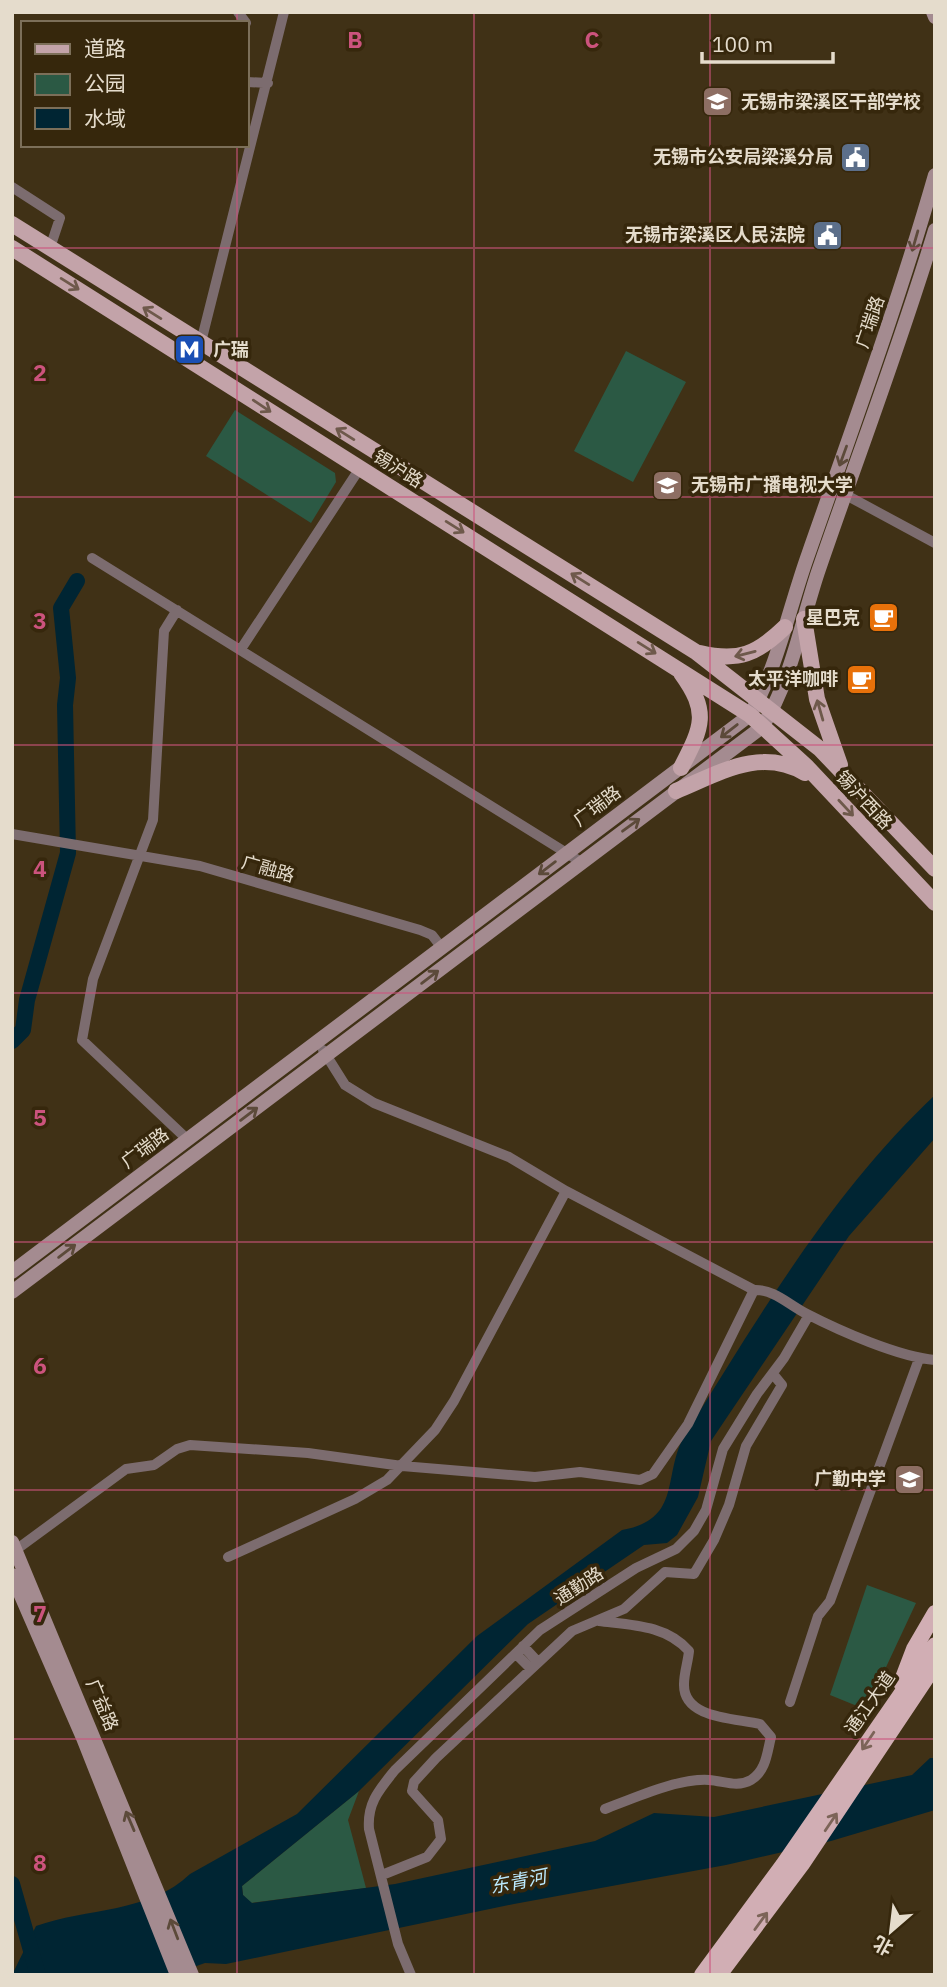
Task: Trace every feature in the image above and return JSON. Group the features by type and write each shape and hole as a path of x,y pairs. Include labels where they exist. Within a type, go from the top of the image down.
{"highway":[{"path":"892,1704 914,1649 935,1613"},
{"name":"通江大道","path":"702,1975 783,1865 935,1645"},
{"name":"通江大道","path":"721,1973 802,1864 935,1665"},
{"path":"914,1696 935,1677"}],"main road":[{"path":"933,12 935,17"},
{"name":"广瑞路","path":"12,1292 322,1049 442,948 750,715 785,627 802,570 894,313 935,176"},
{"name":"锡沪路","path":"12,224 696,652 759,698 820,749 935,869"},
{"name":"广瑞路","path":"12,1272 188,1140 322,1049 582,862 762,727 772,710 909,318 935,230"},
{"name":"锡沪路","path":"12,248 676,666 750,715 762,727"},
{"path":"804,619 817,699 844,774"},
{"path":"696,652 714,656 741,656 765,646 785,627"},
{"path":"676,666 701,709 697,737 681,768"},
{"name":"锡沪西路","path":"762,727 821,782 935,903"},
{"path":"676,791 760,761 789,764 821,782"},
{"name":"广益路","path":"13,1548 149,1886"},
{"name":"广益路","path":"12,1575 149,1886"},
{"path":"149,1886 177,1975"},
{"path":"149,1886 192,1975"}],"street":[{"path":"196,362 284,12"},
{"path":"248,82 268,83"},
{"path":"12,187 60,218 50,248"},
{"path":"241,649 360,468"},
{"path":"846,495 935,543"},
{"path":"93,558 582,862"},
{"path":"177,610 164,631 153,820 93,979 82,1040 188,1140"},
{"name":"广融路","path":"12,834 76,842 200,866 420,930 432,935 442,948"},
{"path":"322,1049 345,1085 374,1103 509,1157 566,1191 754,1290 766,1289 809,1315 919,1359 935,1360"},
{"path":"228,1557 355,1499 387,1480 402,1466 435,1430 454,1401 566,1191"},
{"path":"13,1548 126,1469 154,1465 177,1449 190,1445 308,1453 402,1466 535,1477 580,1472 640,1480 653,1474 688,1423 754,1290"},
{"name":"通勤路","path":"411,1975 398,1944 369,1829 367,1810 395,1770 540,1630 636,1567 676,1549 694,1531 706,1510 723,1449 809,1315"},
{"path":"790,1702 818,1616 830,1601 919,1359"},
{"path":"382,1874 428,1857 441,1839 438,1820 412,1791 414,1782 534,1666 572,1631 625,1609 665,1572 694,1574 714,1540 729,1505 746,1446 782,1385 773,1374"},
{"path":"599,1621 653,1628 677,1638 689,1651 684,1684 686,1698 697,1710 761,1724 771,1737 765,1766 751,1780 734,1785 707,1780 658,1789 605,1809"},
{"path":"519,1650 534,1666"}],"green space":[{"path":"626,351 686,382 633,482 574,451"},
{"path":"235,410 335,473 336,482 311,523 206,456"},
{"path":"867,1585 916,1603 873,1695 862,1708 830,1695"},
{"path":"359,1791 348,1820 366,1888 251,1903 243,1895 242,1886"}],"water":[{"name":"东青河","path":"935,1095 935,1138 849,1236 711,1441 698,1497 677,1535 667,1543 644,1545 528,1624 359,1791 242,1886 243,1895 252,1903 395,1884 595,1841 654,1813 714,1817 912,1775 930,1758 935,1758 935,1810 831,1841 726,1865 514,1904 226,1964 205,1963 171,1975 12,1975 36,1926 137,1903 156,1896 297,1814 477,1636 622,1530 642,1524 655,1516 668,1493 674,1464 686,1433 770,1300 830,1213 863,1172"}],"waterway":[{"path":"12,1041 23,1030 27,1000 68,853 65,705 68,678 61,608 77,581"},
{"path":"12,1884 38,1975"}],"place":[{"name":"无锡市梁溪区干部学校","path":"718,102"},
{"name":"无锡市公安局梁溪分局","path":"856,157"},
{"name":"无锡市梁溪区人民法院","path":"828,235"},
{"name":"广瑞","path":"190,350"},
{"name":"无锡市广播电视大学","path":"668,485"},
{"name":"星巴克","path":"883,618"},
{"name":"太平洋咖啡","path":"861,679"},
{"name":"广勤中学","path":"909,1479"}]}
